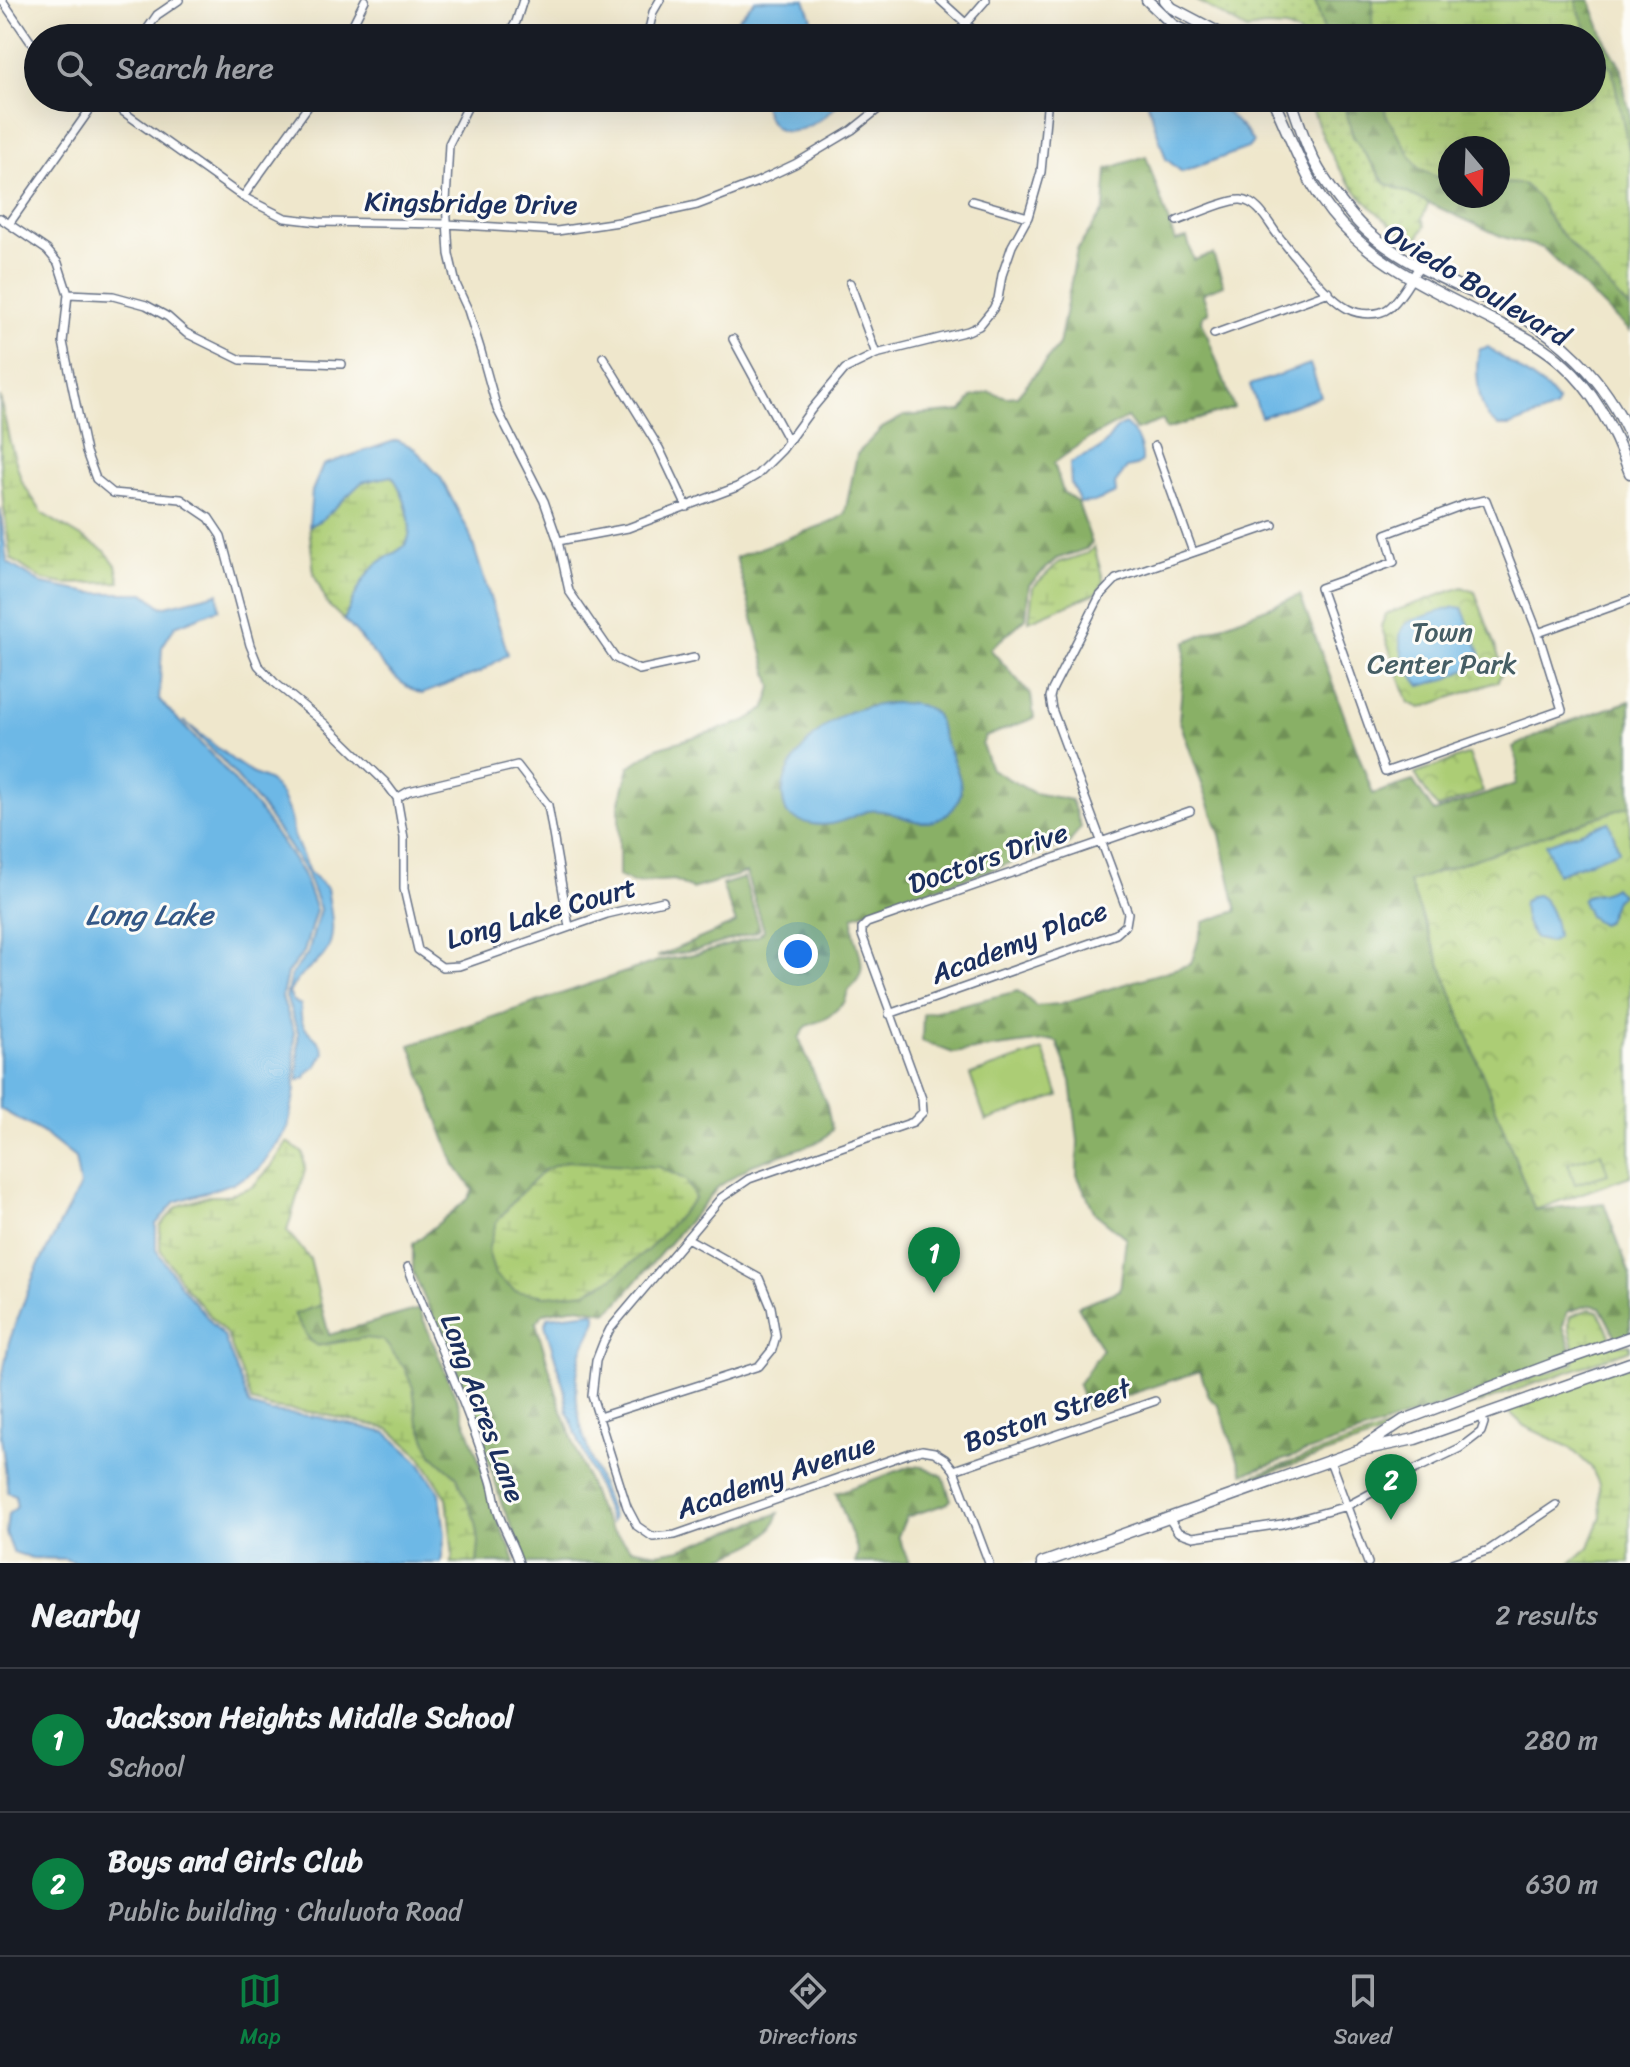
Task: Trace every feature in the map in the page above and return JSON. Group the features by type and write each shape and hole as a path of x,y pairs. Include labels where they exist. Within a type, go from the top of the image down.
{"street":[{"path":"2,0 24,32"},
{"path":"151,24 157,15 179,0"},
{"path":"353,24 365,0"},
{"path":"515,24 523,0"},
{"path":"650,24 660,0"},
{"path":"940,0 966,24 986,0"},
{"path":"1147,0 1172,24"},
{"path":"1165,0 1172,8 1202,24"},
{"path":"9,224 91,112"},
{"name":"Kingsbridge Drive","path":"121,112 243,197 285,218 557,231 619,222 697,205 795,164 852,130 874,112"},
{"path":"243,197 304,112"},
{"path":"465,112 449,144 446,202 452,269 468,310 497,409 544,501 558,541 569,591 615,658 639,670 694,658"},
{"path":"558,541 628,528 737,487 757,475 782,450 845,369 876,354 979,326 998,299 1012,246 1028,217 1041,172 1047,112"},
{"name":"Oviedo Boulevard","path":"1278,112 1299,162 1321,201 1349,233 1379,259 1411,279 1536,343 1563,364 1598,406 1630,470"},
{"name":"Oviedo Boulevard","path":"1295,112 1315,162 1344,205 1365,229 1418,268 1542,328 1575,355 1593,377 1616,408 1630,436"},
{"path":"1177,221 1244,200 1258,208 1280,239 1329,292 1348,309 1365,314 1379,313 1389,308 1418,268"},
{"path":"972,201 1028,217"},
{"path":"0,218 47,250 58,263 68,294 63,342 86,452 96,479 113,493 181,499 209,518 221,536 258,665 334,733 385,782 397,798 409,791 517,765 548,805 569,927"},
{"path":"850,283 876,354"},
{"path":"1214,334 1329,292"},
{"path":"68,294 113,296 146,305 168,317 186,333 241,360 342,364"},
{"path":"733,339 788,440"},
{"path":"603,357 659,448 687,507"},
{"path":"1155,446 1193,552"},
{"path":"1486,500 1538,633 1562,710 1385,772 1320,588 1394,562 1386,534 1466,504 1486,500"},
{"name":"Doctors Drive","path":"889,1014 862,935 862,928 867,923 1102,841 1050,697 1100,596 1116,579 1273,525"},
{"path":"1538,633 1630,600"},
{"name":"Long Lake Court","path":"397,798 404,838 404,889 418,950 442,967 459,966 607,914 663,901"},
{"path":"1102,841 1190,811"},
{"name":"Academy Place","path":"889,1014 1116,934 1126,925 1128,913 1102,841"},
{"name":"Academy Avenue","path":"889,1014 922,1099 923,1112 913,1122 749,1179 721,1198 610,1329 596,1361 592,1396 627,1507 637,1526 653,1537 675,1535 922,1450 934,1452 954,1470"},
{"path":"599,1417 759,1366 772,1350 776,1336 771,1307 759,1278 687,1238"},
{"name":"Long Acres Lane","path":"408,1267 462,1400 492,1484 498,1512 519,1563"},
{"path":"1357,1451 1404,1420 1630,1337"},
{"path":"1042,1563 1357,1451 1415,1439 1630,1363"},
{"name":"Boston Street","path":"954,1470 1155,1401"},
{"path":"1168,1517 1178,1532 1193,1537 1282,1524 1347,1506 1460,1448 1481,1432 1484,1423 1481,1416"},
{"path":"1330,1461 1368,1563"},
{"path":"954,1470 989,1563"},
{"path":"1452,1563 1489,1550 1556,1505"}],"green space":[{"path":"1196,0 1315,0 1322,24 1237,24"},
{"path":"1315,0 1590,0 1599,24 1322,24"},
{"path":"1373,0 1577,0 1584,24 1372,24"},
{"path":"1606,42 1622,69 1624,93 1630,111 1630,332 1543,248 1503,237 1440,208 1510,208 1510,136 1438,136 1438,207 1385,183 1353,136 1346,112 1606,112"},
{"path":"1606,62 1612,70 1630,155 1630,310 1550,221 1540,199 1523,184 1510,183 1510,136 1438,136 1438,178 1418,168 1385,112 1606,112"},
{"path":"1314,112 1346,112 1353,136 1385,183 1429,203 1422,218 1425,226 1415,243 1357,192 1343,174"},
{"path":"1146,156 1175,241 1187,238 1194,260 1213,254 1224,285 1203,295 1209,312 1203,315 1202,321 1234,408 1166,429 1163,420 1136,430 1127,418 1088,439 1054,463 1063,492 1078,503 1092,543 1086,549 1056,559 1029,585 1026,618 990,649 1031,695 1034,718 985,737 982,745 991,769 1034,793 1071,800 1081,827 1069,843 854,916 861,973 848,990 845,1002 827,1018 807,1026 799,1038 827,1106 832,1130 821,1141 752,1165 718,1187 616,1305 606,1312 577,1307 544,1313 536,1323 561,1408 597,1506 611,1529 631,1548 657,1553 681,1549 779,1513 775,1523 754,1544 715,1563 523,1563 474,1411 413,1272 413,1244 468,1199 473,1190 455,1165 410,1045 658,961 699,954 758,936 764,930 746,873 692,889 674,880 633,883 619,876 619,806 629,767 657,748 744,722 765,709 772,687 736,557 834,521 845,513 857,454 882,428 904,416 962,411 972,397 989,392 1007,397 1017,396 1059,345 1077,250 1104,209 1107,169"},
{"path":"0,397 22,482 43,514 105,551 116,565 120,582 65,584 43,580 11,559 0,460"},
{"path":"392,476 408,512 408,541 367,575 344,620 327,604 314,574 309,526 323,519 362,482"},
{"path":"1094,547 1104,582 1096,593 1029,621 1033,587 1058,563 1088,553"},
{"name":"Town Center Park","path":"1462,587 1475,592 1503,668 1498,681 1421,708 1409,703 1381,626 1386,614"},
{"path":"1300,595 1373,794 1413,781 1434,812 1516,784 1518,763 1513,747 1559,725 1630,701 1630,806 1409,882 1535,1210 1604,1203 1630,1275 1630,1339 1618,1341 1600,1307 1589,1305 1567,1312 1563,1326 1572,1360 1243,1474 1219,1406 1209,1397 1200,1371 1086,1409 1078,1385 1102,1350 1078,1306 1120,1290 1126,1238 1095,1213 1077,1175 1078,1141 1071,1081 1057,1042 1050,1040 953,1053 922,1041 923,1014 1018,991 1036,1006 1059,1004 1191,964 1204,922 1237,911 1220,835 1179,719 1186,642"},
{"path":"1469,754 1483,792 1438,808 1415,774"},
{"path":"1630,806 1630,1176 1535,1210 1409,882"},
{"path":"744,878 760,929 698,950 657,957 736,923 722,885"},
{"path":"1043,1050 1059,1096 986,1121 970,1075"},
{"path":"287,1142 303,1153 305,1170 287,1231 310,1259 321,1305 294,1314 310,1341 317,1346 363,1338 383,1340 404,1367 413,1388 417,1418 432,1455 457,1477 476,1522 479,1542 477,1563 451,1563 453,1556 447,1498 420,1456 389,1429 252,1402 227,1335 185,1287 160,1249 160,1226 178,1206 252,1187 271,1167"},
{"path":"1601,1153 1608,1174 1575,1184 1568,1163"},
{"path":"567,1161 659,1167 686,1180 695,1198 649,1249 613,1278 586,1292 546,1296 515,1291 495,1275 488,1250 496,1223 544,1170"},
{"path":"321,1305 329,1335 419,1309 458,1402 488,1485 494,1514 515,1563 477,1563 479,1542 457,1477 432,1455 417,1418 413,1388 344,1340 317,1346 313,1343 293,1314"},
{"path":"1590,1309 1598,1311 1614,1343 1630,1344 1630,1350 1473,1405 1248,1477 1573,1364 1575,1352 1569,1328 1570,1316"},
{"path":"1630,1361 1630,1563 1571,1563 1589,1547 1601,1517 1599,1484 1591,1467 1569,1447 1524,1426 1503,1406"},
{"path":"911,1466 922,1466 943,1476 951,1500 906,1517 898,1536 909,1563 855,1563 858,1552 836,1493"}],"water":[{"path":"755,0 805,0 814,24 734,24"},
{"path":"766,112 830,112 817,122 795,131 781,130"},
{"path":"1151,112 1227,112 1253,142 1248,148 1182,172 1166,159"},
{"path":"1488,347 1547,389 1558,402 1555,409 1510,426 1498,426 1491,421 1479,394 1477,374 1480,349"},
{"path":"1310,364 1321,396 1261,417 1250,385"},
{"path":"1125,424 1138,441 1142,462 1127,468 1115,484 1116,493 1094,502 1080,503 1071,484 1070,464 1101,448"},
{"path":"397,440 414,448 441,478 469,532 508,654 480,672 422,694 399,681 344,620 367,575 408,541 408,512 392,476 362,482 323,519 309,526 312,491 323,465"},
{"name":"Long Lake","path":"0,508 7,562 42,584 91,593 144,593 162,607 218,593 219,609 175,626 162,647 159,700 259,810 303,874 316,910 304,952 287,973 282,997 294,1032 295,1089 288,1128 259,1169 236,1182 175,1202 156,1224 156,1250 183,1289 224,1337 250,1406 387,1433 417,1460 440,1493 445,1535 441,1563 78,1563 65,1559 32,1558 13,1552 6,1533 8,1514 17,1507 15,1495 8,1492 0,1428 0,1388 9,1342 35,1272 80,1186 75,1158 42,1132 0,1109"},
{"path":"1455,607 1462,608 1481,655 1479,664 1449,678 1420,686 1403,655 1402,629 1410,621"},
{"path":"892,703 919,705 937,717 959,777 961,788 954,807 944,816 925,822 887,812 868,811 843,821 819,825 787,814 783,796 786,778 809,741 844,714"},
{"path":"184,721 234,761 270,781 290,815 294,836 309,872 327,888 332,923 328,949 289,993 293,1001 301,1005 302,1023 324,1053 306,1077 298,1080 298,1032 286,997 291,975 308,953 320,909 306,872 262,807"},
{"path":"1609,822 1619,851 1557,874 1546,844"},
{"path":"1614,887 1621,895 1615,900 1607,921 1601,924 1589,916 1582,901 1584,897"},
{"path":"1537,895 1549,907 1554,919 1557,937 1550,942 1536,939 1526,922 1524,902"},
{"path":"596,1314 596,1319 580,1358 577,1400 585,1440 613,1519 611,1522 568,1413 545,1324 548,1317"}],"place":[{"name":"Jackson Heights Middle School","path":"934,1293"},
{"name":"Boys and Girls Club","path":"1391,1520"}]}
